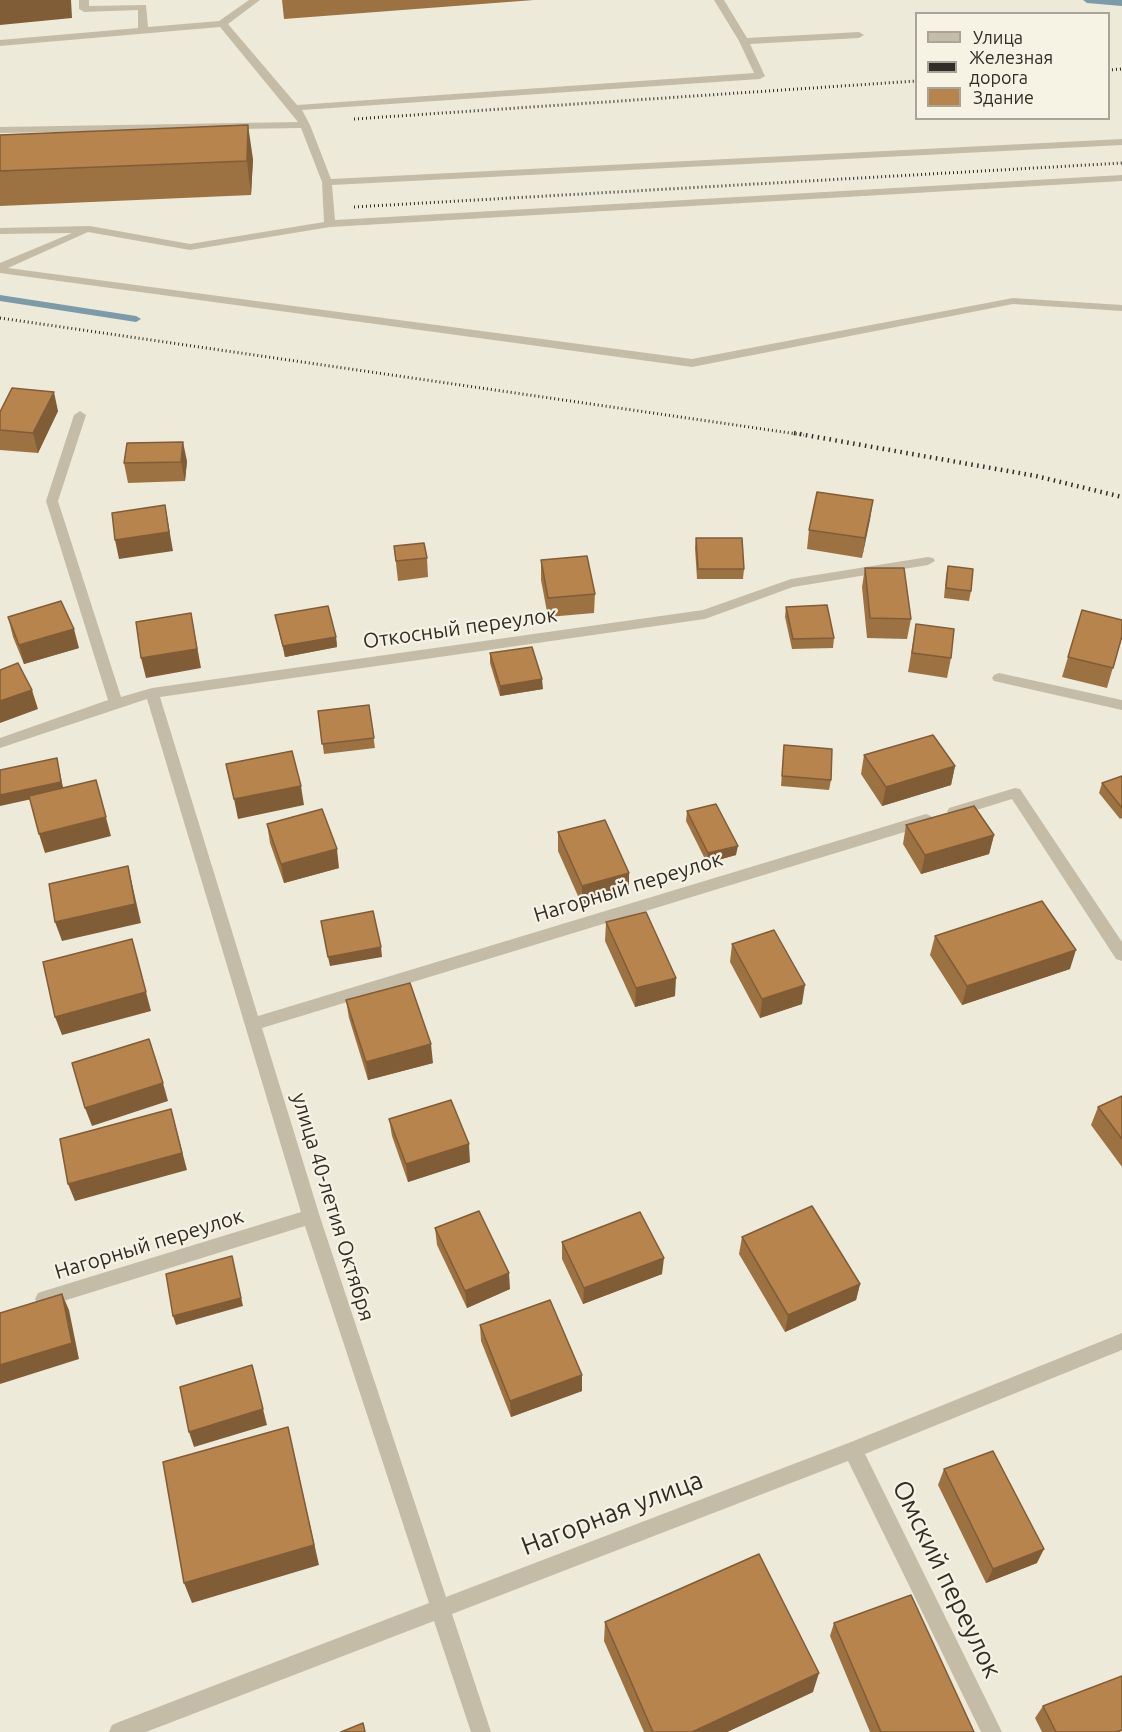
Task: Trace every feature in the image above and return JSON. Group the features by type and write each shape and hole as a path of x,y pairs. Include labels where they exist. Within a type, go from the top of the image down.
{"street":[{"path":"84,0 84,9 143,7 143,32"},
{"path":"0,44 222,24 255,0"},
{"path":"294,108 760,76 744,41 719,0"},
{"path":"222,24 294,108 305,125 327,182 330,224"},
{"path":"744,41 859,35"},
{"path":"0,130 166,125 305,125"},
{"path":"327,182 1122,142"},
{"path":"0,231 90,229 190,247 330,224 1122,178"},
{"path":"0,269 90,229"},
{"path":"0,269 692,363 1013,301 1122,308"},
{"path":"80,415 52,501 116,703"},
{"name":"Откосный переулок","path":"0,743 152,693 705,614 791,583 928,561"},
{"path":"999,678 1122,705"},
{"name":"улица 40-летия Октября","path":"152,693 311,1217 438,1608 481,1732"},
{"name":"Нагорный переулок","path":"254,1024 1015,793 1122,955"},
{"name":"Нагорный переулок","path":"22,1306 311,1217"},
{"name":"Нагорная улица","path":"119,1732 853,1450 1122,1341"},
{"name":"Омский переулок","path":"853,1450 992,1732"}],"building":[{"path":"248,125 247,161 0,171 0,135"},
{"path":"12,388 54,392 33,433 0,430 0,412"},
{"path":"183,442 181,462 124,463 127,443"},
{"path":"817,492 873,500 865,538 809,530"},
{"path":"165,505 169,532 115,540 112,513"},
{"path":"696,538 742,538 744,569 698,569"},
{"path":"424,543 427,558 396,561 394,546"},
{"path":"587,556 595,594 548,598 541,560"},
{"path":"948,566 973,569 971,591 946,588"},
{"path":"865,568 904,568 911,619 870,618"},
{"path":"61,601 74,629 19,645 8,617"},
{"path":"827,605 834,638 793,639 786,607"},
{"path":"328,606 336,637 283,646 275,615"},
{"path":"1082,610 1122,620 1122,636 1113,668 1068,657"},
{"path":"191,613 197,649 141,658 136,622"},
{"path":"916,624 954,629 951,658 912,653"},
{"path":"532,647 542,679 500,686 490,653"},
{"path":"18,663 32,690 0,701 0,670"},
{"path":"369,705 374,738 322,744 318,711"},
{"path":"933,735 955,766 886,787 864,755"},
{"path":"784,745 832,749 831,780 782,776"},
{"path":"292,751 301,786 234,799 226,764"},
{"path":"57,758 61,782 0,795 0,770"},
{"path":"1122,776 1122,808 1102,783"},
{"path":"96,780 106,817 39,834 29,796"},
{"path":"716,804 738,846 708,853 687,811"},
{"path":"974,806 994,835 925,855 906,825"},
{"path":"322,809 337,849 281,864 267,824"},
{"path":"605,820 629,873 582,886 558,832"},
{"path":"128,866 135,904 55,922 49,884"},
{"path":"1042,901 1076,950 967,986 935,936"},
{"path":"373,911 381,947 328,957 321,921"},
{"path":"646,912 676,978 636,988 606,922"},
{"path":"774,930 805,985 762,999 732,944"},
{"path":"132,939 146,992 55,1017 43,962"},
{"path":"410,983 431,1044 366,1062 346,1000"},
{"path":"149,1039 163,1083 85,1108 72,1063"},
{"path":"1122,1096 1122,1139 1098,1107"},
{"path":"451,1100 469,1144 406,1164 389,1119"},
{"path":"171,1109 182,1153 68,1184 60,1139"},
{"path":"812,1206 860,1284 788,1315 742,1237"},
{"path":"479,1211 509,1273 465,1291 435,1228"},
{"path":"640,1212 664,1258 584,1288 562,1242"},
{"path":"232,1256 241,1298 173,1316 166,1274"},
{"path":"62,1294 72,1343 0,1365 0,1313"},
{"path":"550,1300 582,1375 510,1401 480,1325"},
{"path":"252,1365 263,1409 189,1432 180,1387"},
{"path":"288,1427 314,1545 184,1583 163,1462"},
{"path":"993,1451 1044,1549 993,1569 944,1469"},
{"path":"759,1554 819,1673 692,1732 653,1732 605,1622"},
{"path":"911,1595 974,1732 881,1732 834,1623"},
{"path":"1122,1676 1122,1730 1116,1732 1056,1732 1043,1706"},
{"path":"363,1723 365,1732 341,1732"}],"waterway":[{"path":"1087,0 1122,3"},
{"path":"0,298 136,319"}],"railway":[{"path":"1110,70 1122,69"},
{"path":"354,119 915,81"},
{"path":"354,207 1122,163"},
{"path":"0,318 804,435"},
{"path":"794,433 1036,476 1122,497"}]}
